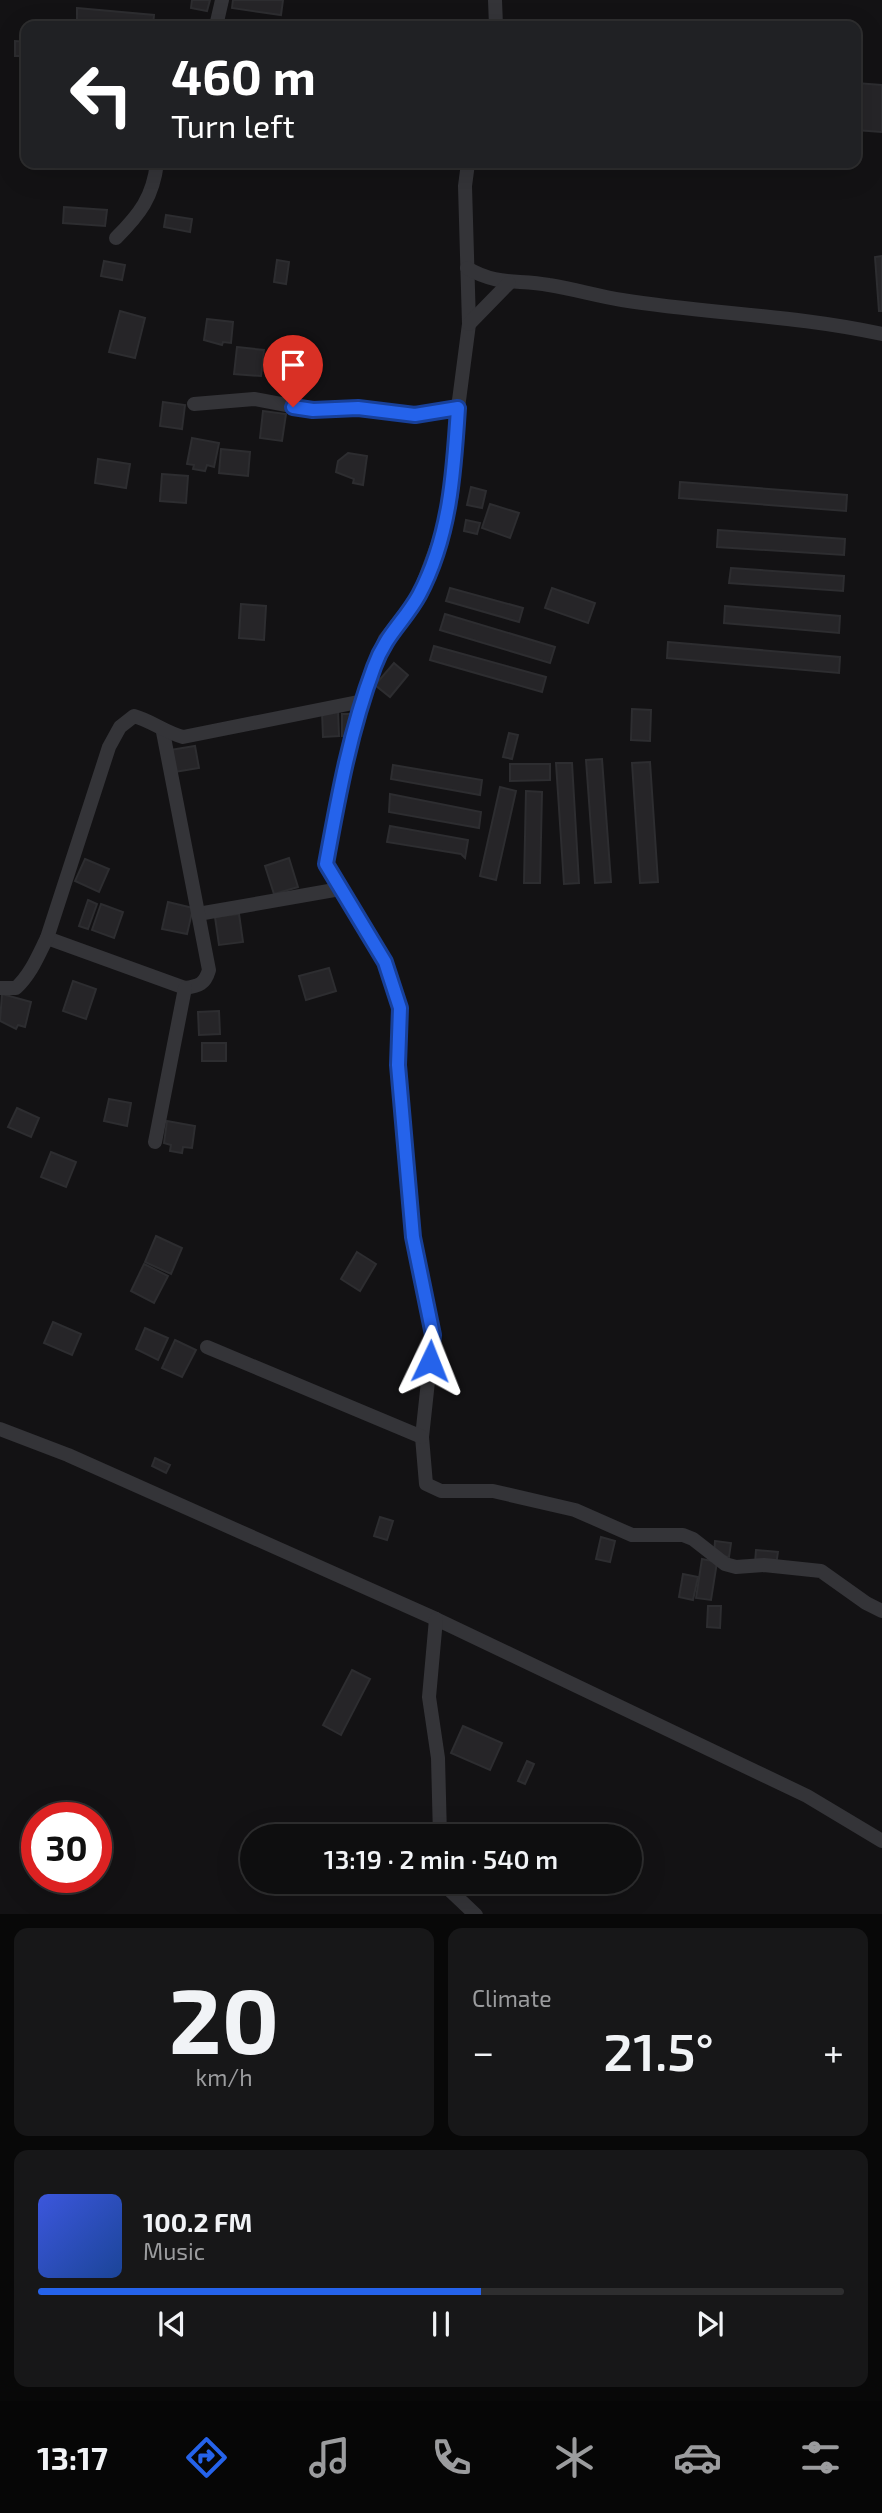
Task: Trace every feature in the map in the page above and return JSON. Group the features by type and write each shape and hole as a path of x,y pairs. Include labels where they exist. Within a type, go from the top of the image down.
{"street":[{"path":"217,21 222,0"},
{"path":"495,0 496,21"},
{"path":"116,238 142,212 149,200 156,168"},
{"path":"467,168 465,186 469,324 458,408 452,494 444,527 418,597 385,639 363,701 345,762 326,864 368,929 385,962 400,1008 398,1065 413,1237 433,1335 422,1437 426,1484 441,1491 493,1491 575,1510 632,1535 684,1535 692,1538 725,1564 736,1567 764,1565 821,1571 882,1611"},
{"path":"467,268 509,284 532,281 622,300 757,314 882,334"},
{"path":"469,324 509,284"},
{"path":"194,404 254,399 313,410 358,408 415,415 458,408"},
{"path":"0,988 16,988 27,978 47,937 109,747 120,727 134,716 148,720 163,732 183,737 363,701"},
{"path":"47,937 185,988 198,986 206,980 209,970 163,732"},
{"path":"198,914 340,888"},
{"path":"155,1142 185,988"},
{"path":"207,1347 422,1437"},
{"path":"0,1429 68,1455 436,1619 807,1796 882,1841"},
{"path":"436,1619 429,1697 438,1758 440,1824"},
{"path":"454,1894 476,1914"}],"building":[{"path":"192,0 210,0 207,11 191,8"},
{"path":"233,0 283,0 281,15 232,8"},
{"path":"77,8 154,15 153,21 77,21"},
{"path":"15,41 21,42 21,56 15,56"},
{"path":"861,83 882,85 882,132 861,130"},
{"path":"64,207 107,210 105,226 63,223"},
{"path":"166,215 192,219 190,232 164,227"},
{"path":"882,256 882,311 879,311 875,257"},
{"path":"277,260 289,262 286,284 274,282"},
{"path":"104,261 125,265 122,280 101,276"},
{"path":"120,311 145,318 135,358 109,352"},
{"path":"207,319 233,322 231,343 223,342 222,345 204,340"},
{"path":"237,347 264,350 261,376 234,374"},
{"path":"163,402 185,405 182,429 160,426"},
{"path":"263,411 286,414 282,441 260,438"},
{"path":"192,438 219,443 214,467 207,465 205,471 193,469 194,465 187,464"},
{"path":"221,449 250,452 248,476 219,473"},
{"path":"348,453 367,456 363,485 353,483 354,479 336,472 338,461"},
{"path":"98,459 130,464 126,488 95,483"},
{"path":"162,474 188,476 186,503 160,501"},
{"path":"680,482 847,495 846,511 679,498"},
{"path":"471,487 486,491 482,508 467,505"},
{"path":"490,504 519,513 510,538 482,528"},
{"path":"466,520 480,523 477,534 464,531"},
{"path":"718,530 845,539 844,555 717,547"},
{"path":"731,568 844,576 843,591 729,583"},
{"path":"450,588 523,608 519,622 446,601"},
{"path":"552,588 595,603 588,623 545,608"},
{"path":"241,604 266,606 264,640 239,638"},
{"path":"725,606 840,616 839,633 724,623"},
{"path":"445,614 555,647 550,663 440,630"},
{"path":"668,642 840,657 839,673 667,658"},
{"path":"434,646 546,677 542,692 430,660"},
{"path":"394,663 408,675 390,697 375,685"},
{"path":"632,709 651,710 650,741 631,740"},
{"path":"338,711 339,736 323,737 322,712"},
{"path":"342,714 351,714 351,736 342,736"},
{"path":"509,733 518,735 512,759 503,757"},
{"path":"195,746 199,768 174,772 170,750"},
{"path":"602,759 611,882 595,883 586,760"},
{"path":"650,762 658,882 640,883 632,763"},
{"path":"556,763 572,763 579,883 564,884"},
{"path":"510,764 550,764 550,780 510,781"},
{"path":"393,765 482,780 480,795 391,779"},
{"path":"500,787 516,791 496,880 480,876"},
{"path":"526,791 542,792 540,883 524,883"},
{"path":"390,794 481,812 479,828 389,812"},
{"path":"390,826 468,840 465,858 461,854 387,842"},
{"path":"289,858 298,887 274,894 265,866"},
{"path":"85,859 109,869 99,892 75,881"},
{"path":"88,900 97,904 88,929 79,926"},
{"path":"168,902 193,908 187,934 162,929"},
{"path":"101,904 123,912 114,938 92,930"},
{"path":"239,914 243,942 219,945 215,917"},
{"path":"329,968 336,991 306,1000 299,976"},
{"path":"73,981 96,989 86,1019 63,1011"},
{"path":"2,994 31,1002 25,1027 18,1025 16,1029 0,1021"},
{"path":"219,1011 220,1034 199,1035 198,1012"},
{"path":"202,1043 226,1043 226,1061 202,1061"},
{"path":"109,1099 131,1103 127,1126 104,1121"},
{"path":"17,1108 39,1118 31,1137 8,1127"},
{"path":"167,1121 195,1126 192,1148 183,1147 182,1153 170,1151 171,1145 164,1143"},
{"path":"51,1152 76,1162 66,1187 41,1177"},
{"path":"156,1236 182,1248 171,1274 145,1262"},
{"path":"357,1252 376,1264 360,1291 341,1279"},
{"path":"144,1264 168,1276 154,1303 131,1291"},
{"path":"53,1322 81,1334 72,1355 44,1343"},
{"path":"145,1328 168,1338 158,1360 136,1349"},
{"path":"175,1340 196,1350 182,1377 162,1368"},
{"path":"155,1458 170,1465 166,1473 152,1466"},
{"path":"380,1517 393,1521 387,1540 374,1536"},
{"path":"601,1537 615,1541 610,1562 596,1559"},
{"path":"715,1541 731,1543 729,1557 714,1555"},
{"path":"756,1550 778,1552 776,1565 755,1563"},
{"path":"702,1559 717,1562 711,1600 696,1598"},
{"path":"683,1574 698,1577 693,1600 679,1597"},
{"path":"708,1606 721,1606 720,1628 707,1627"},
{"path":"352,1670 370,1679 341,1735 323,1725"},
{"path":"463,1726 502,1743 490,1770 451,1753"},
{"path":"527,1761 534,1764 525,1784 518,1781"}],"route":[{"path":"293,407 313,410 358,408 415,415 458,408 452,494 444,527 418,597 385,639 373,668 345,762 326,864 368,929 385,962 400,1008 398,1065 413,1237 433,1335 430,1361"}]}
